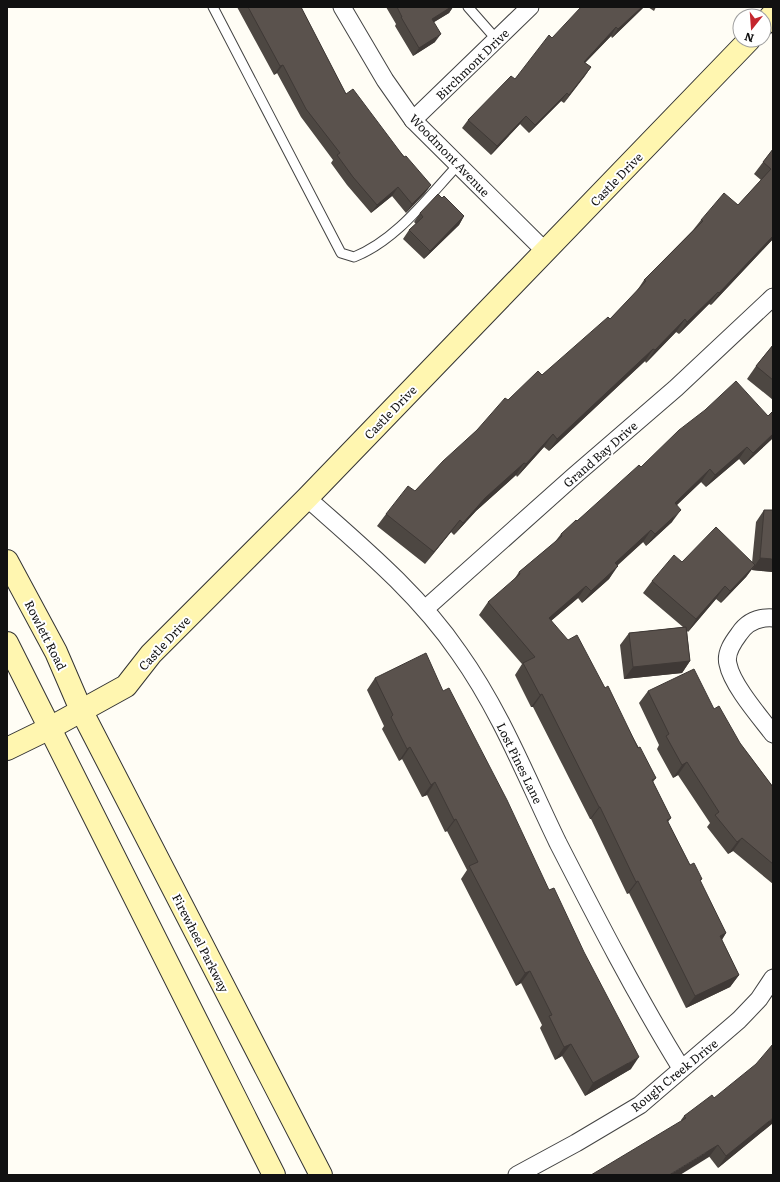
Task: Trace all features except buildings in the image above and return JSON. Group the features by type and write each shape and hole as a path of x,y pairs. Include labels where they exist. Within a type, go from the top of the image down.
{"main road":[{"name":"Castle Drive","path":"7,749 50,728 126,686 151,654 306,498 546,252 740,48"},
{"name":"Rowlett Road","path":"7,561 56,652 82,710"},
{"path":"7,643 274,1175"},
{"name":"Firewheel Parkway","path":"82,710 321,1175"},
{"path":"250,1128 282,1175"}],"street":[{"name":"Woodmont Avenue","path":"342,7 385,80 413,120 546,252"},
{"name":"Birchmont Drive","path":"413,120 530,7"},
{"name":"Grand Bay Drive","path":"425,609 574,476 676,388 773,297"},
{"name":"Lost Pines Lane","path":"306,498 376,560 425,609 459,652 487,696 558,843 604,932 656,1028 681,1068"},
{"path":"773,618 762,617 744,626 729,647 727,664 736,683 773,734"},
{"name":"Rough Creek Drive","path":"517,1175 576,1143 640,1105 681,1068 739,1020 758,999 773,978"}],"lane":[{"path":"213,7 341,253 354,258 372,249 399,229 458,165"},
{"path":"468,7 497,40"}]}
